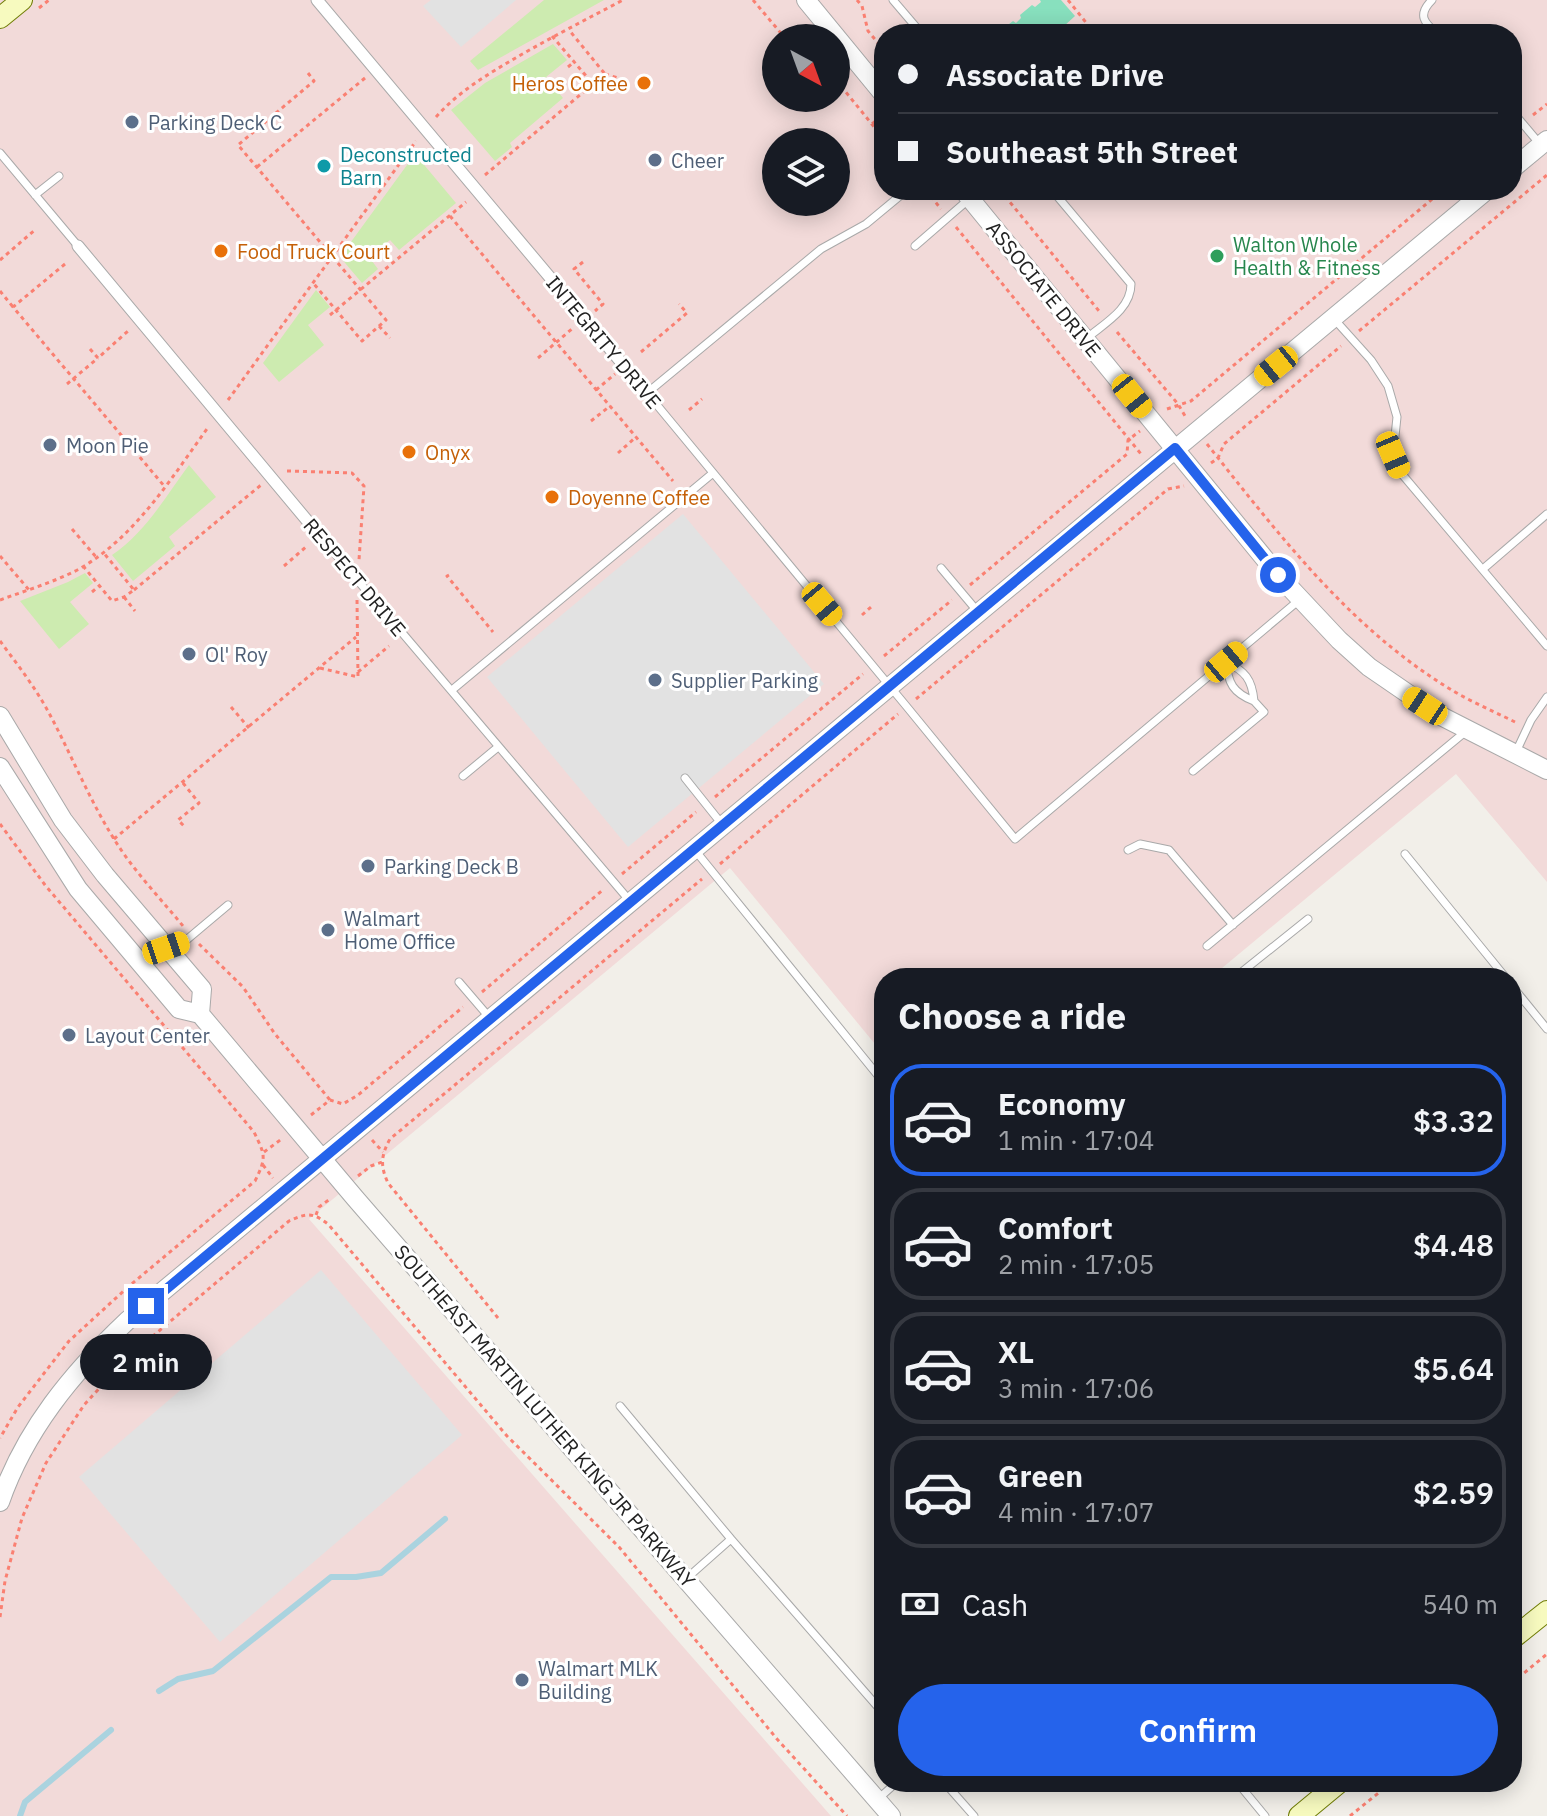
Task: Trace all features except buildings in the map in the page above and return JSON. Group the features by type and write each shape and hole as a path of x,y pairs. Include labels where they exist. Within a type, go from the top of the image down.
{"main road":[{"path":"0,18 22,0"},
{"path":"1522,1631 1547,1611"},
{"path":"1299,1816 1328,1792"}],"street":[{"name":"INTEGRITY DRIVE","path":"317,0 647,393"},
{"path":"806,0 874,83"},
{"path":"1522,161 1544,143"},
{"name":"ASSOCIATE DRIVE","path":"971,200 1300,600 1339,640 1369,667 1439,715 1547,770"},
{"path":"0,1502 9,1476 26,1444 58,1395 92,1355 127,1321 1475,200"},
{"name":"RESPECT DRIVE","path":"80,248 320,536"},
{"name":"SOUTHEAST MARTIN LUTHER KING JR PARKWAY","path":"0,716 63,820 105,875 202,989 200,1014"},
{"name":"SOUTHEAST MARTIN LUTHER KING JR PARKWAY","path":"0,767 78,889 179,1009 200,1014 891,1816"}],"lane":[{"path":"893,0 913,24"},
{"path":"1425,24 1423,16 1432,0"},
{"path":"1522,121 1544,143"},
{"name":"RESPECT DRIVE","path":"0,153 80,248"},
{"path":"35,195 59,176"},
{"path":"647,393 821,249 866,224 895,200"},
{"path":"915,246 960,200"},
{"path":"1060,200 1131,284 1131,295 1125,305 1086,339"},
{"path":"1333,318 1371,360 1388,386 1397,417 1393,455 1401,473 1547,646"},
{"name":"INTEGRITY DRIVE","path":"647,393 1015,839 1226,662"},
{"path":"452,690 713,473"},
{"path":"1483,569 1547,514"},
{"name":"RESPECT DRIVE","path":"320,536 631,902"},
{"path":"941,568 979,612"},
{"path":"1226,662 1300,600"},
{"path":"1193,771 1264,712 1254,701 1242,696 1228,680 1226,662"},
{"path":"1226,662 1242,670 1253,686 1254,701"},
{"path":"1515,754 1531,720 1547,697"},
{"path":"1207,946 1467,730"},
{"path":"463,776 498,747"},
{"path":"685,778 723,825"},
{"path":"1128,850 1140,844 1169,850 1233,925"},
{"path":"693,849 874,1071"},
{"path":"1405,854 1498,968"},
{"path":"166,948 184,942 228,905"},
{"path":"1247,968 1308,919"},
{"path":"459,982 490,1019"},
{"path":"1522,998 1547,1029"},
{"path":"620,1406 874,1703"},
{"path":"686,1579 731,1539"},
{"path":"877,1800 886,1792"},
{"path":"953,1792 974,1816"},
{"path":"1245,1792 1265,1816"}],"path":[{"path":"0,600 57,580 83,566 132,528 443,109 480,79 552,36 623,0"},
{"path":"753,0 773,24"},
{"path":"857,0 862,6 868,31 874,38"},
{"path":"1068,0 1087,24"},
{"path":"568,30 605,74 618,78"},
{"path":"552,36 593,84"},
{"path":"568,67 574,62"},
{"path":"257,167 375,70"},
{"path":"308,73 314,81 238,145 386,320 362,341 314,284"},
{"path":"330,315 450,216 475,188 605,74"},
{"path":"850,97 874,126"},
{"path":"1534,114 1546,106"},
{"path":"1522,196 1547,175"},
{"path":"934,200 941,208"},
{"path":"1008,200 1178,404 1184,416"},
{"path":"1165,411 1191,401 1431,200"},
{"path":"1365,326 1517,200"},
{"path":"450,216 673,481"},
{"path":"956,226 1139,451"},
{"path":"0,260 36,229"},
{"path":"13,307 65,264"},
{"path":"0,291 165,487"},
{"path":"641,352 687,313 679,304"},
{"path":"67,384 140,321"},
{"path":"379,326 390,338"},
{"path":"90,349 98,358"},
{"path":"1210,465 1218,458 1224,444 1335,351"},
{"path":"596,390 624,366"},
{"path":"689,410 702,399"},
{"path":"591,421 610,406"},
{"path":"884,656 1127,454 1128,440 1136,434"},
{"path":"618,453 636,437"},
{"path":"1209,446 1285,541 1332,594 1365,625 1405,658 1456,692 1509,718"},
{"path":"266,471 352,473 364,486 357,581 358,677 320,668"},
{"path":"1162,480 1168,489"},
{"path":"83,566 112,601 124,597 263,484"},
{"path":"919,696 1168,489 1183,486"},
{"path":"72,529 96,557"},
{"path":"284,566 320,536"},
{"path":"103,552 134,590"},
{"path":"0,556 29,590"},
{"path":"449,575 493,632"},
{"path":"92,592 99,586"},
{"path":"124,597 135,611"},
{"path":"862,615 871,607"},
{"path":"114,839 356,637"},
{"path":"0,641 49,713 114,839 186,929"},
{"path":"357,673 389,646"},
{"path":"893,648 900,653"},
{"path":"715,797 862,674"},
{"path":"924,680 930,688"},
{"path":"852,683 857,689"},
{"path":"231,707 249,728"},
{"path":"498,1318 388,1183 382,1162 390,1139 897,716"},
{"path":"881,718 886,724"},
{"path":"183,783 199,803 178,820 184,826"},
{"path":"624,872 696,813"},
{"path":"0,824 45,885 254,1132 264,1152 263,1165 255,1181 128,1287 69,1341 18,1407 0,1438"},
{"path":"486,988 602,890"},
{"path":"197,941 243,987 275,1034 330,1100 343,1104 347,1110"},
{"path":"343,1104 461,1009"},
{"path":"318,1109 330,1100"},
{"path":"374,1142 383,1152"},
{"path":"264,1152 271,1148"},
{"path":"371,1166 382,1162"},
{"path":"263,1165 269,1172"},
{"path":"298,1206 303,1215"},
{"path":"316,1215 319,1207"},
{"path":"0,1617 5,1581 22,1518 46,1463 84,1405 127,1358 289,1221 303,1215 316,1215 328,1224 507,1436 619,1547 777,1739 847,1816"},
{"path":"1522,1675 1547,1654"},
{"path":"1350,1816 1380,1792"}],"shaded area":[{"name":"Walmart Home Office","path":"0,0 1547,0 1547,882 1456,774 1222,968 874,968 874,1043 730,868 309,1219 831,1816 0,1816"},
{"path":"431,0 516,0 461,47 423,6"},
{"name":"Supplier Parking","path":"683,514 824,684 628,847 487,677"},
{"path":"321,1270 462,1435 220,1642 79,1477"}],"green space":[{"path":"544,0 604,0 478,70 470,61"},
{"path":"1061,0 1075,16 1066,24 1009,24 1013,21 1016,23 1020,15 1041,2"},
{"path":"553,44 567,60 546,77 563,98 510,143 512,147 495,161 451,110 485,83"},
{"path":"415,154 456,203 399,250 390,240 369,257 378,269 362,283 340,257"},
{"path":"316,290 330,307 308,325 324,345 279,382 263,363"},
{"path":"189,465 216,497 169,537 175,546 133,581 112,555 145,525"},
{"path":"85,573 93,583 70,602 89,624 59,649 20,601"}],"waterway":[{"path":"159,1691 178,1679 213,1671 331,1577 381,1573 445,1519"},
{"path":"20,1816 25,1802 111,1730"}],"place":[{"name":"Heros Coffee","path":"644,83"},
{"name":"Parking Deck C","path":"132,122"},
{"name":"Cheer","path":"655,160"},
{"name":"Deconstructed Barn","path":"324,166"},
{"name":"Food Truck Court","path":"221,251"},
{"name":"Walton Whole Health & Fitness","path":"1217,256"},
{"name":"Moon Pie","path":"50,445"},
{"name":"Onyx","path":"409,452"},
{"name":"Doyenne Coffee","path":"552,497"},
{"name":"Ol' Roy","path":"189,654"},
{"name":"Supplier Parking","path":"655,680"},
{"name":"Parking Deck B","path":"368,866"},
{"name":"Walmart Home Office","path":"328,930"},
{"name":"Layout Center","path":"69,1035"},
{"name":"Walmart MLK Building","path":"522,1680"}],"route":[{"path":"146,1306 1175,448 1278,575"}]}
